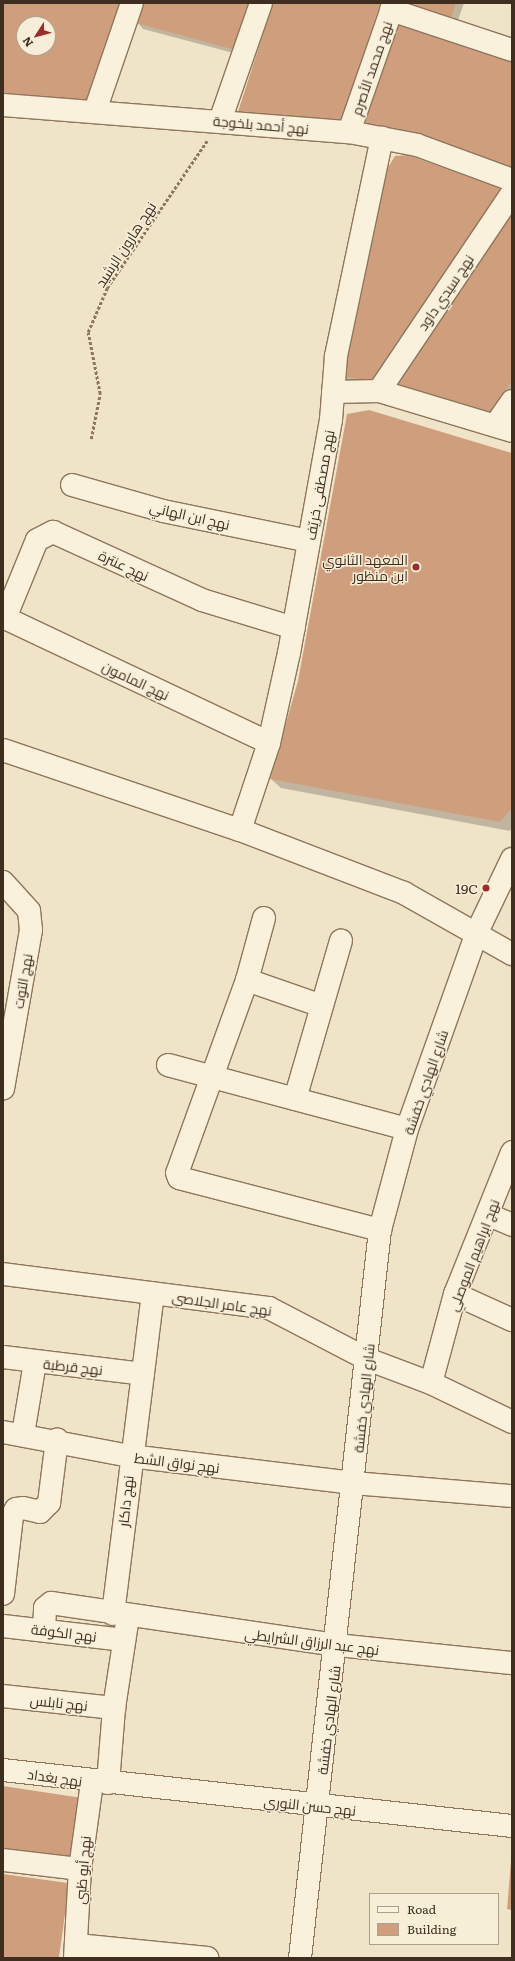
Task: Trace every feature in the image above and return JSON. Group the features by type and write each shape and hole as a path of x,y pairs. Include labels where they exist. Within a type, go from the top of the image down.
{"street":[{"path":"95,111 132,3"},
{"path":"220,121 261,3"},
{"path":"392,6 512,50"},
{"name":"نهج محمد الأصرم","path":"349,132 392,6"},
{"name":"نهج أحمد بلخوجة","path":"3,105 349,132 417,145 512,180"},
{"name":"نهج مصطفى خريّف","path":"240,830 269,743 294,628 333,392 336,356 382,138"},
{"name":"نهج سيدي داود","path":"379,391 512,193"},
{"path":"333,392 379,391 504,428 512,401"},
{"name":"نهج ابن الهاني","path":"72,485 163,511 309,541"},
{"name":"نهج عنترة","path":"4,617 37,540 53,532 202,600 294,628"},
{"name":"نهج المامون","path":"4,617 269,743"},
{"path":"3,750 240,830 404,893 477,932 512,954"},
{"name":"شارع الهادي خفشة","path":"300,1958 337,1645 380,1230 407,1129 477,932 512,860"},
{"name":"نهج التوت","path":"3,882 29,911 31,930 3,1089"},
{"path":"264,918 247,980 209,1076 177,1173 179,1178 380,1230"},
{"path":"295,1099 341,941"},
{"path":"247,980 322,1006"},
{"path":"168,1065 407,1129"},
{"name":"نهج ابراهيم الموصلي","path":"431,1383 455,1294 510,1165"},
{"path":"489,1215 512,1225"},
{"name":"نهج عامر الجلاصي","path":"3,1274 269,1308 297,1319 367,1359 431,1383 512,1422"},
{"name":"نهج داكار","path":"120,1616 130,1456 153,1293"},
{"path":"455,1294 512,1320"},
{"name":"نهج قرطبة","path":"3,1357 142,1374"},
{"path":"13,1433 35,1362"},
{"name":"نهج نواق الشط","path":"13,1433 57,1440 130,1456 353,1483 512,1496"},
{"path":"3,1594 12,1516 16,1509 23,1508 40,1512 49,1503 57,1440"},
{"name":"نهج عبد الرزاق الشرايطي","path":"44,1629 45,1608 51,1603 120,1616 337,1645 512,1662"},
{"name":"نهج أبو ظبي","path":"76,1952 80,1870 100,1782 114,1708 124,1640 120,1616"},
{"name":"نهج الكوفة","path":"3,1626 44,1629 124,1640"},
{"name":"نهج نابلس","path":"3,1696 114,1708"},
{"name":"نهج بغداد","path":"3,1770 100,1782"},
{"name":"نهج حسن النوري","path":"100,1782 512,1826"},
{"path":"3,1860 80,1870"},
{"path":"76,1952 208,1958"}],"path":[{"name":"نهج هارون الرشيد","path":"90,439 100,394 88,332 107,288 220,121"}],"building":[{"path":"3,3 121,3 87,106 3,99"},
{"path":"143,3 250,3 235,50 136,23"},
{"path":"273,3 380,3 341,125 236,118"},
{"path":"402,3 456,3 450,21"},
{"path":"398,23 512,59 512,172 363,122"},
{"path":"408,155 505,190 373,382 339,375 381,179 395,156"},
{"path":"512,204 512,381 490,413 391,385"},
{"name":"المعهد الثانوي ابن منظور","path":"369,410 512,453 512,808 500,822 270,779 298,681 347,414"},
{"path":"3,1786 82,1798 73,1856 3,1849"},
{"path":"512,1861 512,1910 507,1909"},
{"path":"3,1874 69,1883 59,1958 3,1958"}],"place":[{"name":"المعهد الثانوي ابن منظور","path":"416,567"},
{"name":"19C","path":"486,888"}]}
